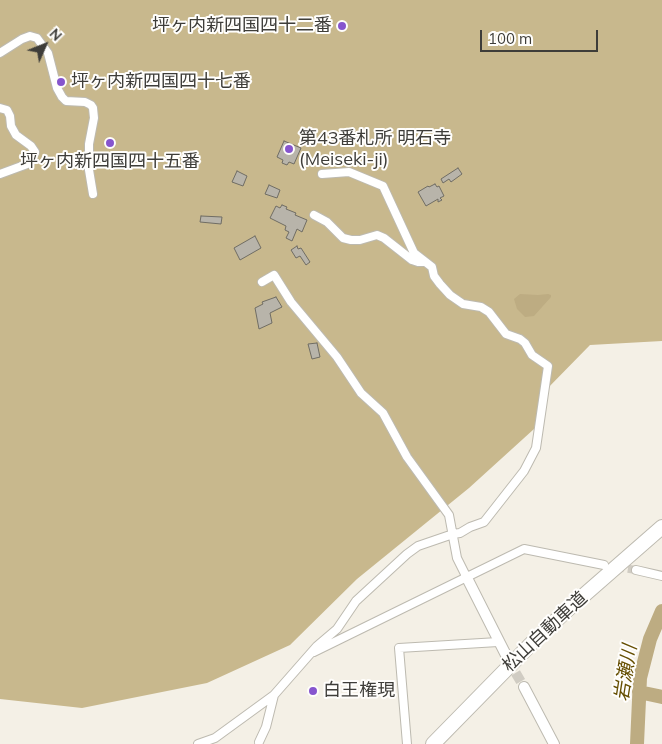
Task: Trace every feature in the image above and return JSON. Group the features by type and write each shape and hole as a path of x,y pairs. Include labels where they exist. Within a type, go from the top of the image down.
{"highway":[{"name":"松山自動車道","path":"433,744 502,672 560,616 662,530"},
{"name":"松山自動車道","path":"444,744 544,640 662,530"}],"street":[{"path":"0,52 22,39 30,36 37,38 48,53 57,88 62,97 66,100 85,102 93,108 94,118 89,144 89,170 93,194"},
{"path":"0,108 7,110 11,126 16,135 31,146 35,152 30,163 0,174"},
{"path":"198,744 214,738 274,696 310,654 337,629 356,601 407,554 418,546 460,533 484,522 524,471 536,448 548,366 532,355 520,338 506,334 488,312 481,307 463,304 450,295 437,280 432,267 414,253 383,186 349,172 322,174"},
{"path":"314,215 327,222 343,238 360,240 377,235 384,238 412,260 425,262"},
{"path":"262,282 274,275 291,302 337,357 361,393 383,413 407,457 449,515 457,558 508,659"},
{"path":"310,654 524,549 604,565"},
{"path":"636,570 662,576"},
{"path":"406,744 399,648 498,642"},
{"path":"524,687 554,744"},
{"path":"259,742 266,727 274,696"}],"shaded area":[{"path":"0,0 662,0 662,341 590,345 543,393 534,429 469,488 357,579 290,645 207,683 82,708 0,699"},
{"path":"520,294 548,294 551,297 534,316 525,317 517,309 514,299"}],"building":[{"path":"284,141 301,148 294,164 289,162 287,165 282,163 283,160 277,157"},
{"path":"458,168 462,174 451,182 449,179 443,183 441,179"},
{"path":"237,171 247,176 243,186 232,182"},
{"path":"435,184 437,187 439,186 444,196 440,198 442,200 438,202 438,199 426,206 418,192"},
{"path":"269,185 280,190 277,198 265,194"},
{"path":"282,205 296,213 295,215 307,220 302,232 297,229 292,241 286,238 289,232 285,230 286,226 270,218 276,206 280,208"},
{"path":"201,216 222,217 221,224 200,222"},
{"path":"255,236 261,248 240,260 234,248"},
{"path":"297,246 298,249 301,248 310,262 306,265 300,256 296,258 291,250"},
{"path":"276,297 282,307 270,313 272,323 259,329 255,308 263,304 262,302"},
{"path":"317,343 320,357 312,359 308,344"}],"waterway":[{"name":"岩瀬川","path":"637,744 640,678 650,639 662,611"},
{"path":"639,692 662,697"}],"tunnel":[{"path":"616,567 636,570"},
{"path":"508,660 524,687"}],"place":[{"name":"坪ヶ内新四国四十二番","path":"342,26"},
{"name":"坪ヶ内新四国四十七番","path":"61,82"},
{"name":"坪ヶ内新四国四十五番","path":"110,143"},
{"name":"第43番札所 明石寺 (Meiseki-ji)","path":"289,149"},
{"name":"白王権現","path":"313,691"}]}
